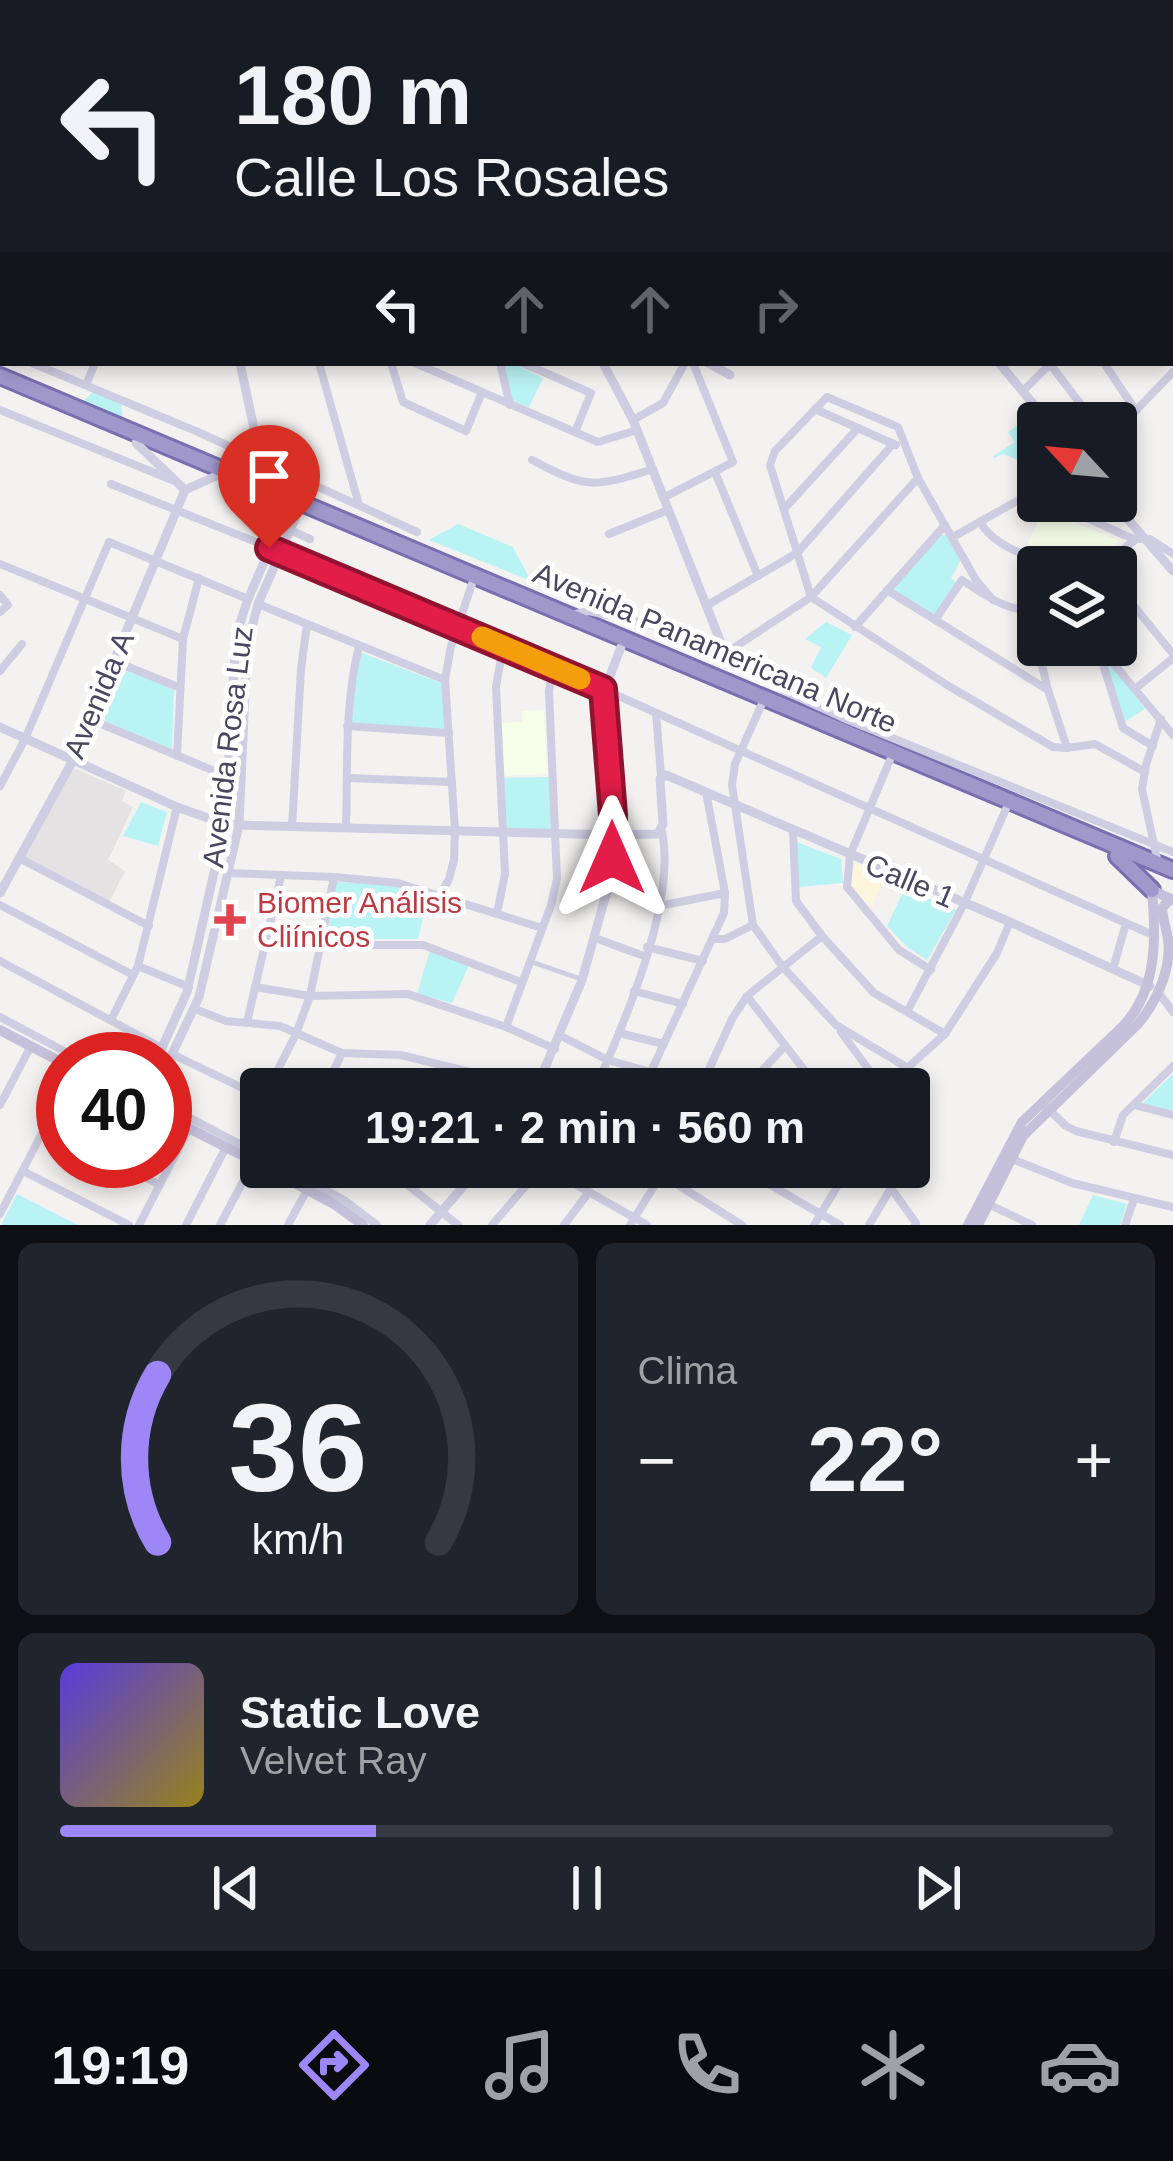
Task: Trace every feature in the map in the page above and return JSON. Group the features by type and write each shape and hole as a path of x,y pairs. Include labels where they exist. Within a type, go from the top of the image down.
{"highway":[{"name":"Avenida Panamericana Norte","path":"0,376 1170,865"},
{"name":"Avenida Panamericana Norte","path":"0,386 1117,856 1170,865"},
{"path":"1117,856 1151,890"}],"main road":[{"path":"968,1225 1016,1130 1137,1025 1171,947 1162,908 1172,899 1151,890 1156,936 1152,988"},
{"path":"0,1030 36,1049"},
{"path":"978,1225 1023,1136 1046,1106"},
{"path":"192,1129 240,1153"},
{"path":"304,1188 361,1224"}],"street":[{"path":"39,366 417,532"},
{"path":"86,385 93,366"},
{"path":"239,366 267,489"},
{"path":"320,366 359,506"},
{"path":"392,366 404,402 466,431 482,392"},
{"path":"422,366 603,442 663,403 687,366"},
{"path":"501,366 510,404"},
{"path":"530,366 592,394 575,432"},
{"path":"605,366 635,425 725,653"},
{"path":"663,498 733,462 690,366"},
{"path":"1002,366 1032,402"},
{"path":"1023,391 1047,366"},
{"path":"1051,366 1079,402"},
{"path":"1106,366 1130,402"},
{"path":"1137,410 1173,373"},
{"path":"993,600 976,580 918,478 898,427 827,397 775,451 770,459 812,598 1053,747 1095,744 1145,772"},
{"path":"815,409 907,449"},
{"path":"0,410 182,487 216,476"},
{"path":"785,508 858,428"},
{"path":"136,443 182,487"},
{"path":"704,607 797,553 893,444"},
{"path":"236,476 254,468 258,459"},
{"path":"532,460 594,485 652,469"},
{"path":"715,471 758,576"},
{"path":"725,653 812,598 918,478"},
{"path":"111,484 458,626 1156,936"},
{"name":"Avenida A","path":"0,893 72,762 182,487"},
{"path":"953,537 1017,502"},
{"name":"Avenida Rosa Luz","path":"275,550 290,530 293,509"},
{"name":"Avenida Rosa Luz","path":"174,1032 225,824 234,652 293,509"},
{"path":"609,534 668,510"},
{"path":"980,522 988,535 1017,550"},
{"path":"1100,522 1153,546 1173,571"},
{"path":"1128,522 1173,580"},
{"path":"855,627 945,524"},
{"path":"290,530 310,539"},
{"path":"1133,546 1150,539 1173,554"},
{"path":"0,786 110,542 445,680"},
{"path":"0,564 183,638"},
{"path":"177,756 183,638 199,578"},
{"path":"935,620 962,580 993,600 1017,606"},
{"path":"440,896 454,860 455,831 445,680 472,584"},
{"path":"887,590 1048,690"},
{"path":"0,596 8,605 0,612"},
{"name":"Avenida Rosa Luz","path":"180,1032 195,1009 239,825 253,601"},
{"path":"570,616 589,611 670,629 765,672 783,690 848,720 1154,844 1170,865"},
{"path":"1135,689 1173,656 1137,611"},
{"path":"292,826 307,624"},
{"path":"0,671 22,644"},
{"path":"346,828 347,726 359,646"},
{"path":"497,913 505,874 496,687 503,647"},
{"path":"546,1068 582,980 609,884 613,835 603,689 622,647"},
{"path":"113,660 179,687"},
{"path":"1044,666 1067,748"},
{"path":"1104,666 1123,728 1153,746"},
{"path":"1116,666 1173,735"},
{"path":"506,1027 557,879 549,692 553,668"},
{"path":"761,706 732,775 753,926 868,1068"},
{"path":"604,1068 659,906 663,870 656,713"},
{"path":"89,719 230,777"},
{"path":"1161,719 1142,800 1154,844 1170,865"},
{"path":"347,726 449,733"},
{"path":"0,727 72,762 225,824 556,834 662,832"},
{"path":"890,760 850,855 847,887 898,950 931,970"},
{"name":"Calle 1","path":"661,776 1010,922 1152,988"},
{"path":"347,778 452,782"},
{"path":"653,1068 724,913 725,893 706,793"},
{"path":"111,1020 135,971 149,926 177,807"},
{"path":"907,1012 964,904 1006,809"},
{"path":"793,831 796,901 822,936 874,993 945,1034"},
{"path":"20,859 149,926"},
{"path":"228,873 398,883 542,928"},
{"path":"248,1022 280,876"},
{"path":"279,1068 310,996 334,877"},
{"path":"659,906 725,893"},
{"path":"0,905 135,971 189,986"},
{"path":"836,1025 908,1068 945,1034 998,953 1010,922"},
{"path":"1112,969 1126,923"},
{"path":"713,939 725,939 753,926"},
{"path":"709,1068 747,996 822,936"},
{"path":"595,938 703,961"},
{"path":"321,945 423,945 521,982"},
{"path":"1154,950 1171,947"},
{"path":"530,961 582,980"},
{"path":"0,962 133,1032"},
{"path":"255,987 310,996 408,994 555,1049"},
{"path":"1152,988 1173,1012"},
{"path":"634,991 683,1004"},
{"path":"747,996 801,1068"},
{"path":"195,1009 219,1020 275,1025 342,1053 401,1055 454,1068"},
{"path":"0,1018 36,1037"},
{"path":"619,1033 664,1044"},
{"path":"561,1036 608,1060 637,1068"},
{"path":"0,1105 31,1046"},
{"path":"765,1068 785,1046"},
{"path":"335,1068 342,1053"},
{"path":"192,1063 240,1087"},
{"path":"1114,1142 1119,1120 1173,1066"},
{"path":"1132,1105 1173,1115"},
{"path":"1046,1106 1066,1126 1173,1155"},
{"path":"192,1121 240,1150"},
{"path":"0,1214 36,1147"},
{"path":"186,1225 226,1147"},
{"path":"1010,1159 1056,1178 1173,1208"},
{"path":"23,1172 129,1225"},
{"path":"139,1225 158,1188"},
{"path":"220,1225 243,1188"},
{"path":"322,1188 377,1225"},
{"path":"412,1188 458,1225"},
{"path":"430,1225 462,1188"},
{"path":"492,1225 525,1188"},
{"path":"582,1188 647,1225"},
{"path":"633,1221 653,1188"},
{"path":"689,1188 742,1225"},
{"path":"776,1188 840,1225"},
{"path":"814,1225 836,1188"},
{"path":"869,1225 892,1188 915,1225"},
{"path":"288,1225 307,1190"},
{"path":"564,1225 590,1192"},
{"path":"1125,1225 1134,1199"},
{"path":"988,1204 1032,1225"}],"shaded area":[{"path":"504,366 519,366 543,378 529,407 511,400"},
{"path":"94,391 121,402 123,420 81,403"},
{"path":"1017,425 1017,460 1004,454 994,458 1015,442 1008,432"},
{"path":"1038,522 1073,522 1120,541 1113,546 1027,546"},
{"path":"458,524 513,547 531,581 429,540"},
{"path":"946,535 961,560 951,578 956,582 933,617 891,591"},
{"path":"826,622 852,635 826,678 811,668 821,647 805,639"},
{"path":"360,652 443,684 444,731 350,724"},
{"path":"114,665 174,689 172,749 94,717"},
{"path":"1105,666 1114,666 1145,709 1123,723"},
{"path":"544,710 547,774 504,776 502,723 522,722 522,711"},
{"path":"74,768 126,791 122,801 133,807 108,860 125,871 108,904 21,862"},
{"path":"552,777 556,834 504,832 501,778"},
{"path":"141,802 167,812 158,846 123,836"},
{"path":"794,841 841,859 843,883 799,887"},
{"path":"853,862 886,876 871,908 852,886"},
{"path":"336,882 401,885 426,893 418,939 326,939"},
{"path":"905,888 956,910 927,960 887,926"},
{"path":"430,950 469,965 452,1003 417,994"},
{"path":"1173,1074 1173,1111 1142,1104"},
{"path":"17,1194 78,1225 1,1225"},
{"path":"1093,1195 1127,1204 1120,1225 1079,1225"}],"slow traffic":[{"path":"482,637 580,679"}],"place":[{"name":"Biomer Análisis Cliínicos","path":"230,920"}],"route":[{"path":"269,548 603,689 612,858"}]}
